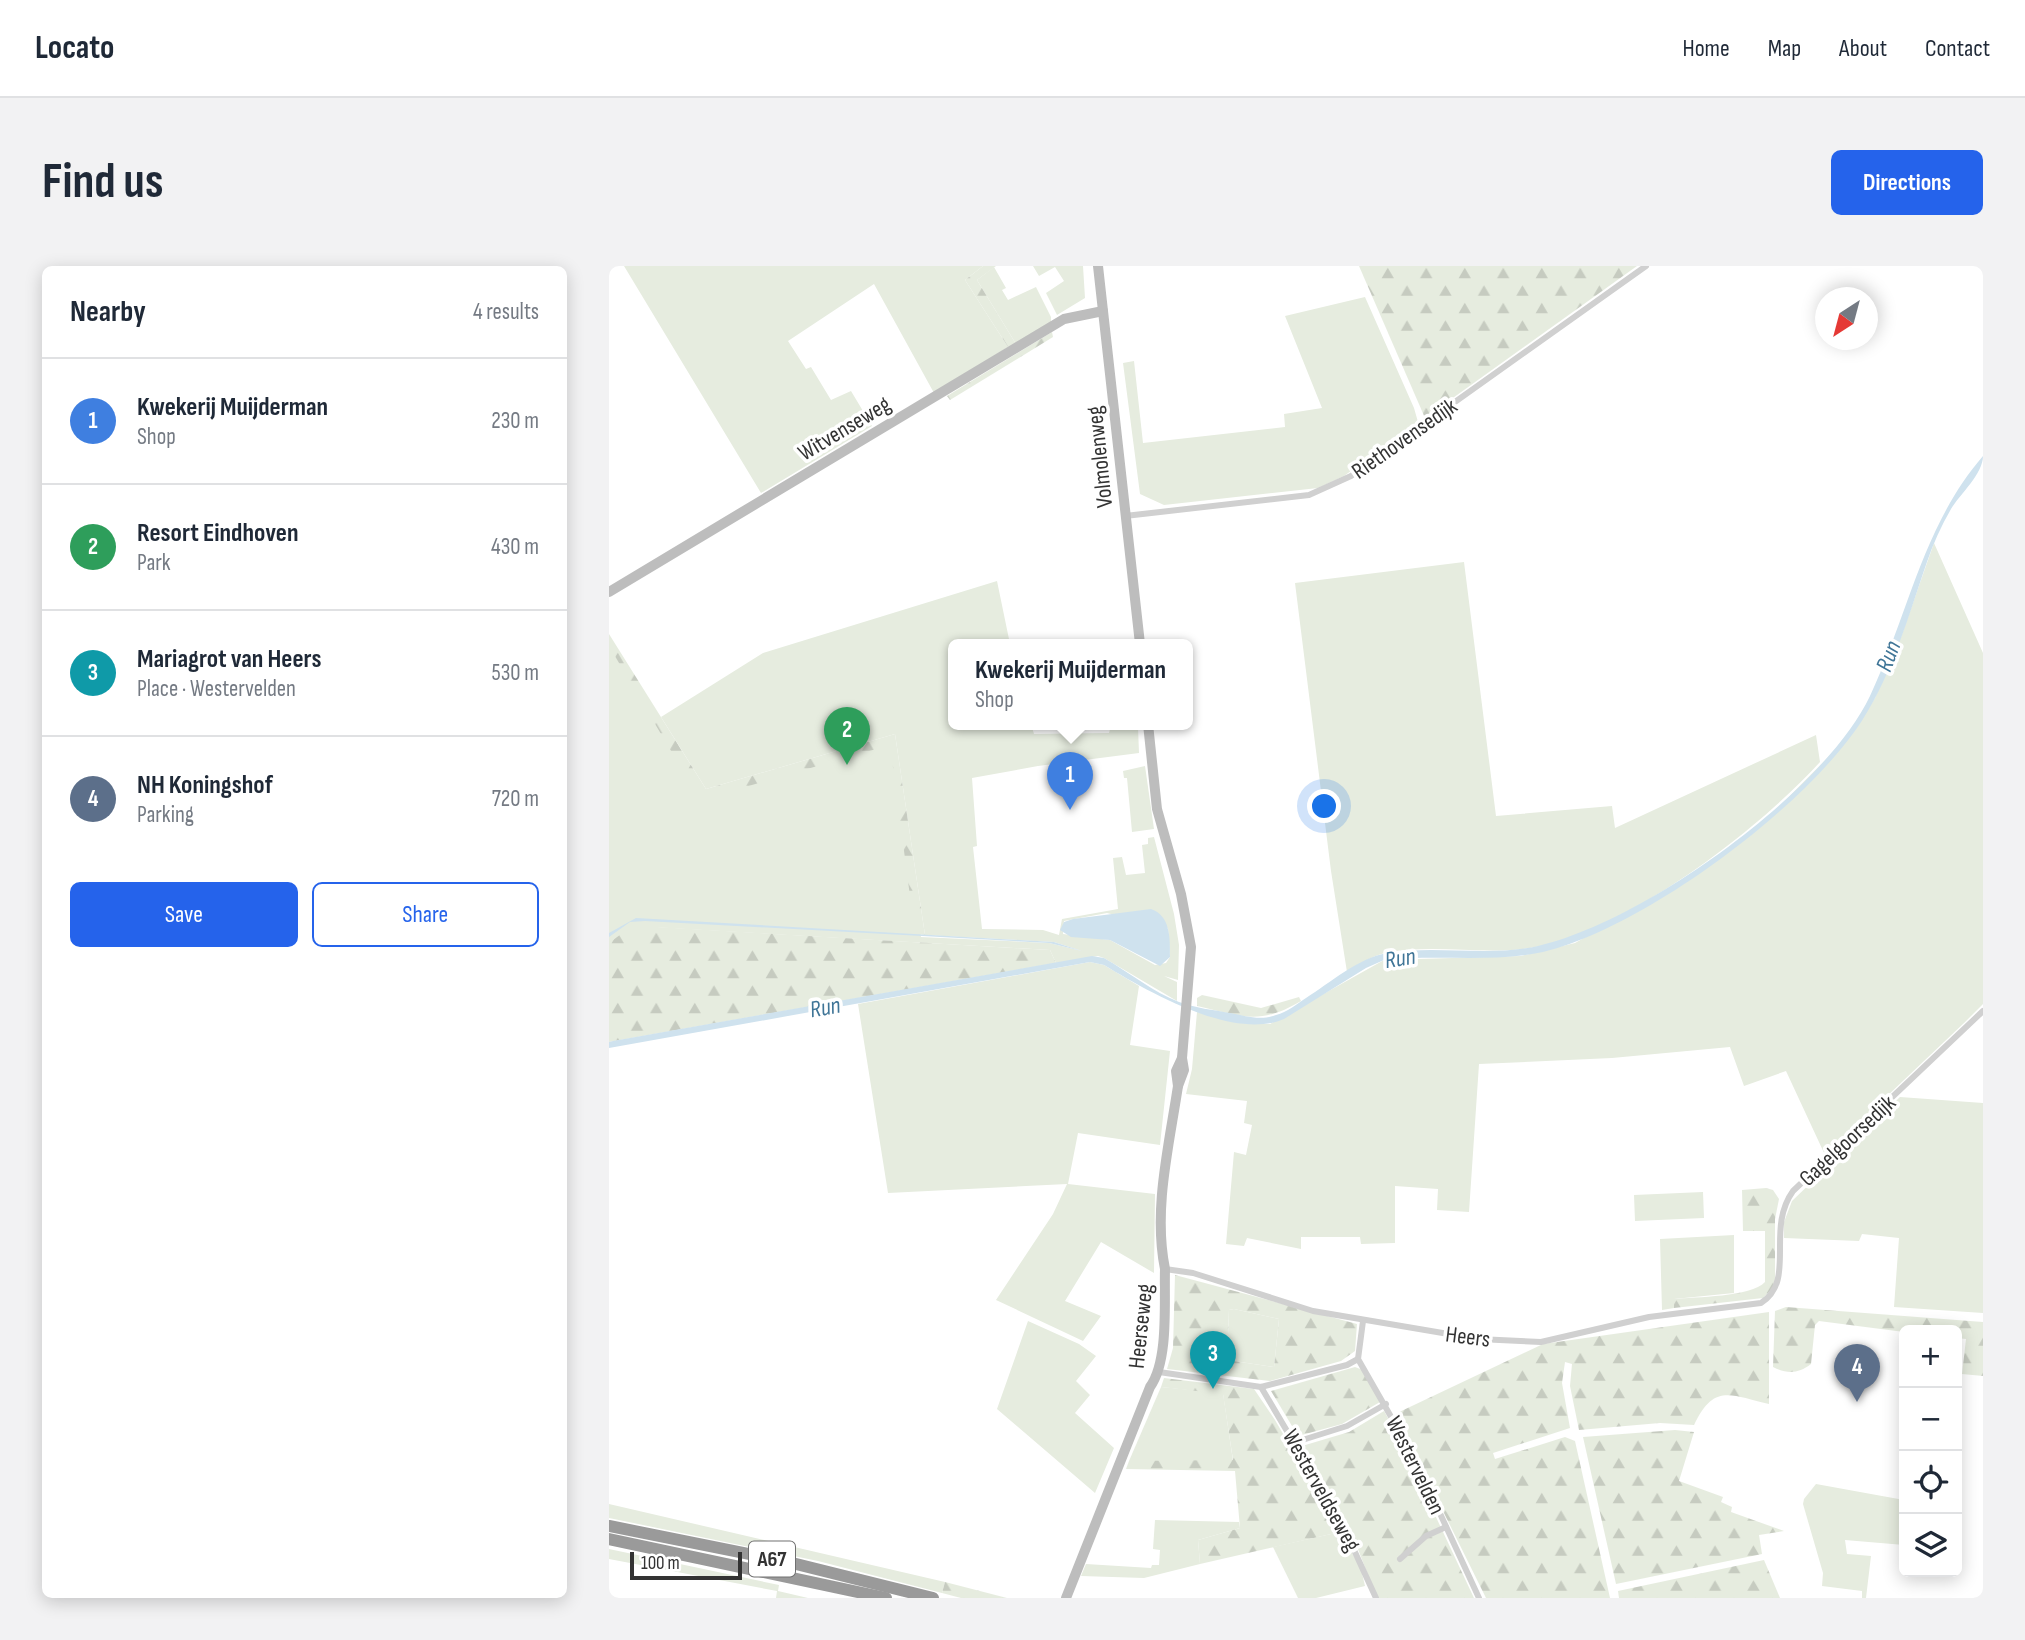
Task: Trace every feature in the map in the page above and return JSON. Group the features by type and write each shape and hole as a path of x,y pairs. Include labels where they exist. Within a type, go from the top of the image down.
{"highway":[{"name":"A67","path":"609,1526 784,1561 933,1598"},
{"name":"A67","path":"609,1539 886,1598"}],"street":[{"name":"Volmolenweg","path":"1098,266 1139,639"},
{"name":"Riethovensedijk","path":"1125,516 1309,495 1325,490 1350,477 1646,266"},
{"name":"Witvenseweg","path":"609,592 1064,319 1103,311"},
{"name":"Heerseweg","path":"1066,1598 1099,1508 1159,1373 1165,1269 1161,1258 1162,1193 1178,1086 1176,1071 1182,1058 1187,1012 1189,928 1157,809 1149,730"},
{"name":"Gagelgoorsedijk","path":"1770,1300 1779,1280 1781,1213 1793,1191 1983,1011"},
{"name":"Heers","path":"1165,1269 1192,1273 1313,1311 1478,1339 1541,1342 1649,1317 1753,1305 1770,1300"},
{"path":"1159,1373 1261,1387 1347,1365 1358,1359 1363,1321"},
{"name":"Westervelden","path":"1358,1359 1386,1404 1479,1598"},
{"name":"Westerveldseweg","path":"1261,1387 1296,1442 1343,1526 1376,1598"},
{"name":"Westervelden","path":"1296,1442 1347,1426 1386,1404"},
{"name":"Westervelden","path":"1400,1559 1426,1536 1446,1527"}],"green space":[{"path":"624,266 983,266 965,280 1008,347 934,393 874,284 788,341 806,369 811,367 831,400 851,391 872,426 761,493"},
{"path":"983,266 996,266 977,280 1016,344 1008,347 965,280"},
{"path":"1033,266 1083,266 1085,298 1057,315 1046,293 1064,281 1055,267 1039,276"},
{"path":"1359,266 1637,266 1425,418"},
{"path":"994,267 1006,288 1002,290 1008,300 1036,287 1051,317 1051,323 1016,344 977,280"},
{"path":"1365,297 1418,422 1344,476 1318,488 1164,505 1140,494 1123,363 1134,361 1143,443 1285,427 1284,414 1322,408 1285,316"},
{"path":"1052,332 1053,337 950,400 947,396"},
{"path":"1934,543 1983,653 1983,1004 1964,1023 1825,1155 1786,1071 1744,1086 1730,1047 1612,1058 1479,1064 1469,1212 1437,1210 1438,1189 1395,1186 1395,1243 1361,1244 1360,1237 1301,1237 1301,1249 1247,1238 1244,1246 1226,1244 1234,1152 1246,1155 1252,1125 1244,1123 1247,1101 1186,1094 1192,1069 1197,1012 1242,1023 1270,1024 1384,960 1521,956 1575,943 1699,873 1751,835 1855,730 1875,698 1901,637"},
{"path":"1464,562 1496,816 1612,806 1615,828 1816,735 1820,762 1793,790 1723,849 1643,903 1602,924 1561,940 1523,949 1419,949 1385,953 1370,958 1347,972 1331,871 1295,583"},
{"path":"997,581 1009,639 948,639 948,730 1033,730 1034,734 1138,730 1139,753 972,778 977,846 973,847 982,929 1043,930 1059,935 1062,919 1118,909 1113,858 1122,857 1126,875 1145,873 1142,845 1148,844 1148,838 1154,837 1174,914 1179,945 1178,980 1164,976 1177,982 1177,1001 1104,958 1098,956 1056,963 1050,950 651,927 609,944 609,641 703,792 893,738 921,937 1049,943 1082,951 1054,942 925,935 895,734 706,789 661,717 763,653","holes":["1107,913 1168,928 1170,957 1166,963 1155,965 1110,940 1063,934 1064,921"]},
{"path":"609,634 706,789 895,734 925,935 915,934 890,745 700,800 609,646"},
{"path":"1145,766 1154,829 1132,832 1127,778 1124,778 1123,771"},
{"path":"640,926 1050,950 1056,963 609,1042 609,943 628,929"},
{"path":"1090,962 1104,965 1139,986 1130,1045 1170,1051 1160,1145 1078,1133 1068,1184 1155,1194 1154,1273 1101,1242 1065,1301 1101,1316 1083,1341 996,1300 1053,1214 1067,1184 888,1193 858,1004"},
{"path":"1202,995 1261,1008 1299,997 1301,1001 1273,1014 1250,1017 1197,1006 1197,998"},
{"path":"1900,1097 1983,1103 1983,1313 1894,1307 1899,1238 1862,1234 1859,1241 1784,1238 1784,1222 1792,1201"},
{"path":"1742,1190 1773,1190 1779,1199 1775,1219 1775,1286 1763,1298 1674,1308 1674,1299 1748,1291 1765,1282 1765,1231 1743,1231"},
{"path":"1703,1192 1704,1218 1635,1221 1634,1195"},
{"path":"1734,1235 1734,1293 1674,1299 1674,1308 1662,1310 1660,1239"},
{"path":"1175,1275 1357,1324 1355,1351 1341,1361 1270,1381 1167,1369 1173,1348","holes":["1229,1310 1279,1319 1274,1367 1227,1360"]},
{"path":"1786,1307 1983,1322 1983,1376 1962,1374 1966,1339 1962,1339 1962,1325 1899,1325 1899,1331 1819,1321 1815,1325 1811,1364 1797,1371 1778,1369 1773,1367 1775,1311"},
{"path":"1229,1310 1279,1319 1274,1367 1227,1360"},
{"path":"1769,1312 1769,1404 1724,1395 1709,1403 1694,1425 1660,1423 1579,1430 1570,1386 1572,1364 1565,1362 1562,1383 1570,1428 1493,1453 1495,1459 1565,1437 1575,1441 1610,1598 1486,1598 1395,1414 1543,1344"},
{"path":"1028,1321 1079,1344 1096,1356 1076,1381 1090,1395 1075,1413 1114,1448 1095,1493 997,1409"},
{"path":"1355,1367 1363,1370 1380,1402 1342,1424 1298,1436 1271,1391"},
{"path":"1164,1378 1254,1389 1340,1532 1200,1564 1198,1540 1240,1528 1235,1471 1126,1469 1129,1461 1233,1460 1223,1394 1161,1387"},
{"path":"1161,1387 1223,1393 1233,1461 1129,1461"},
{"path":"1384,1411 1474,1598 1377,1598 1354,1539 1302,1446 1349,1432"},
{"path":"1675,1430 1694,1432 1679,1481 1723,1497 1721,1502 1732,1507 1731,1512 1784,1531 1759,1535 1762,1554 1616,1584 1583,1437"},
{"path":"1816,1484 1899,1499 1899,1545 1845,1540 1847,1554 1871,1556 1866,1598 1862,1598 1862,1591 1822,1586 1823,1573 1803,1504"},
{"path":"609,1504 945,1582 942,1593 818,1561 609,1518"},
{"path":"1155,1520 1239,1522 1240,1528 1198,1540 1200,1564 1144,1578 1081,1576 1086,1564 1151,1568 1152,1565 1159,1565 1160,1550 1153,1549"},
{"path":"1340,1532 1361,1569 1365,1586 1316,1598 1298,1598 1273,1547"},
{"path":"609,1549 779,1585 778,1591 808,1598 776,1598 777,1591 609,1559"},
{"path":"1764,1560 1780,1598 1619,1598 1618,1591"},
{"path":"945,1582 1007,1598 961,1598 942,1593"}],"water":[{"name":"Run","path":"1983,456 1979,470 1951,509 1937,535 1899,642 1874,701 1837,753 1804,789 1720,860 1628,918 1583,939 1543,952 1523,955 1384,960 1366,968 1284,1019 1263,1024 1240,1024 1191,1010 1143,988 1104,965 1090,962 609,1048 609,1042 613,1041 1092,956 1104,958 1179,1002 1248,1017 1265,1018 1288,1010 1345,972 1376,956 1425,950 1519,949 1538,946 1580,932 1628,911 1726,849 1772,812 1813,773 1847,734 1870,696 1918,572 1945,511"},
{"path":"1151,909 1158,912 1166,923 1169,936 1170,957 1160,966 1110,940 1071,937 1060,930 1064,922 1073,919"},
{"path":"636,918 1054,942 1082,951 1049,943 645,921 630,922 609,937 609,933"}],"place":[{"name":"Resort Eindhoven","path":"847,765"},
{"name":"Kwekerij Muijderman","path":"1070,810"},
{"name":"Mariagrot van Heers","path":"1213,1389"},
{"name":"NH Koningshof","path":"1857,1402"}]}
